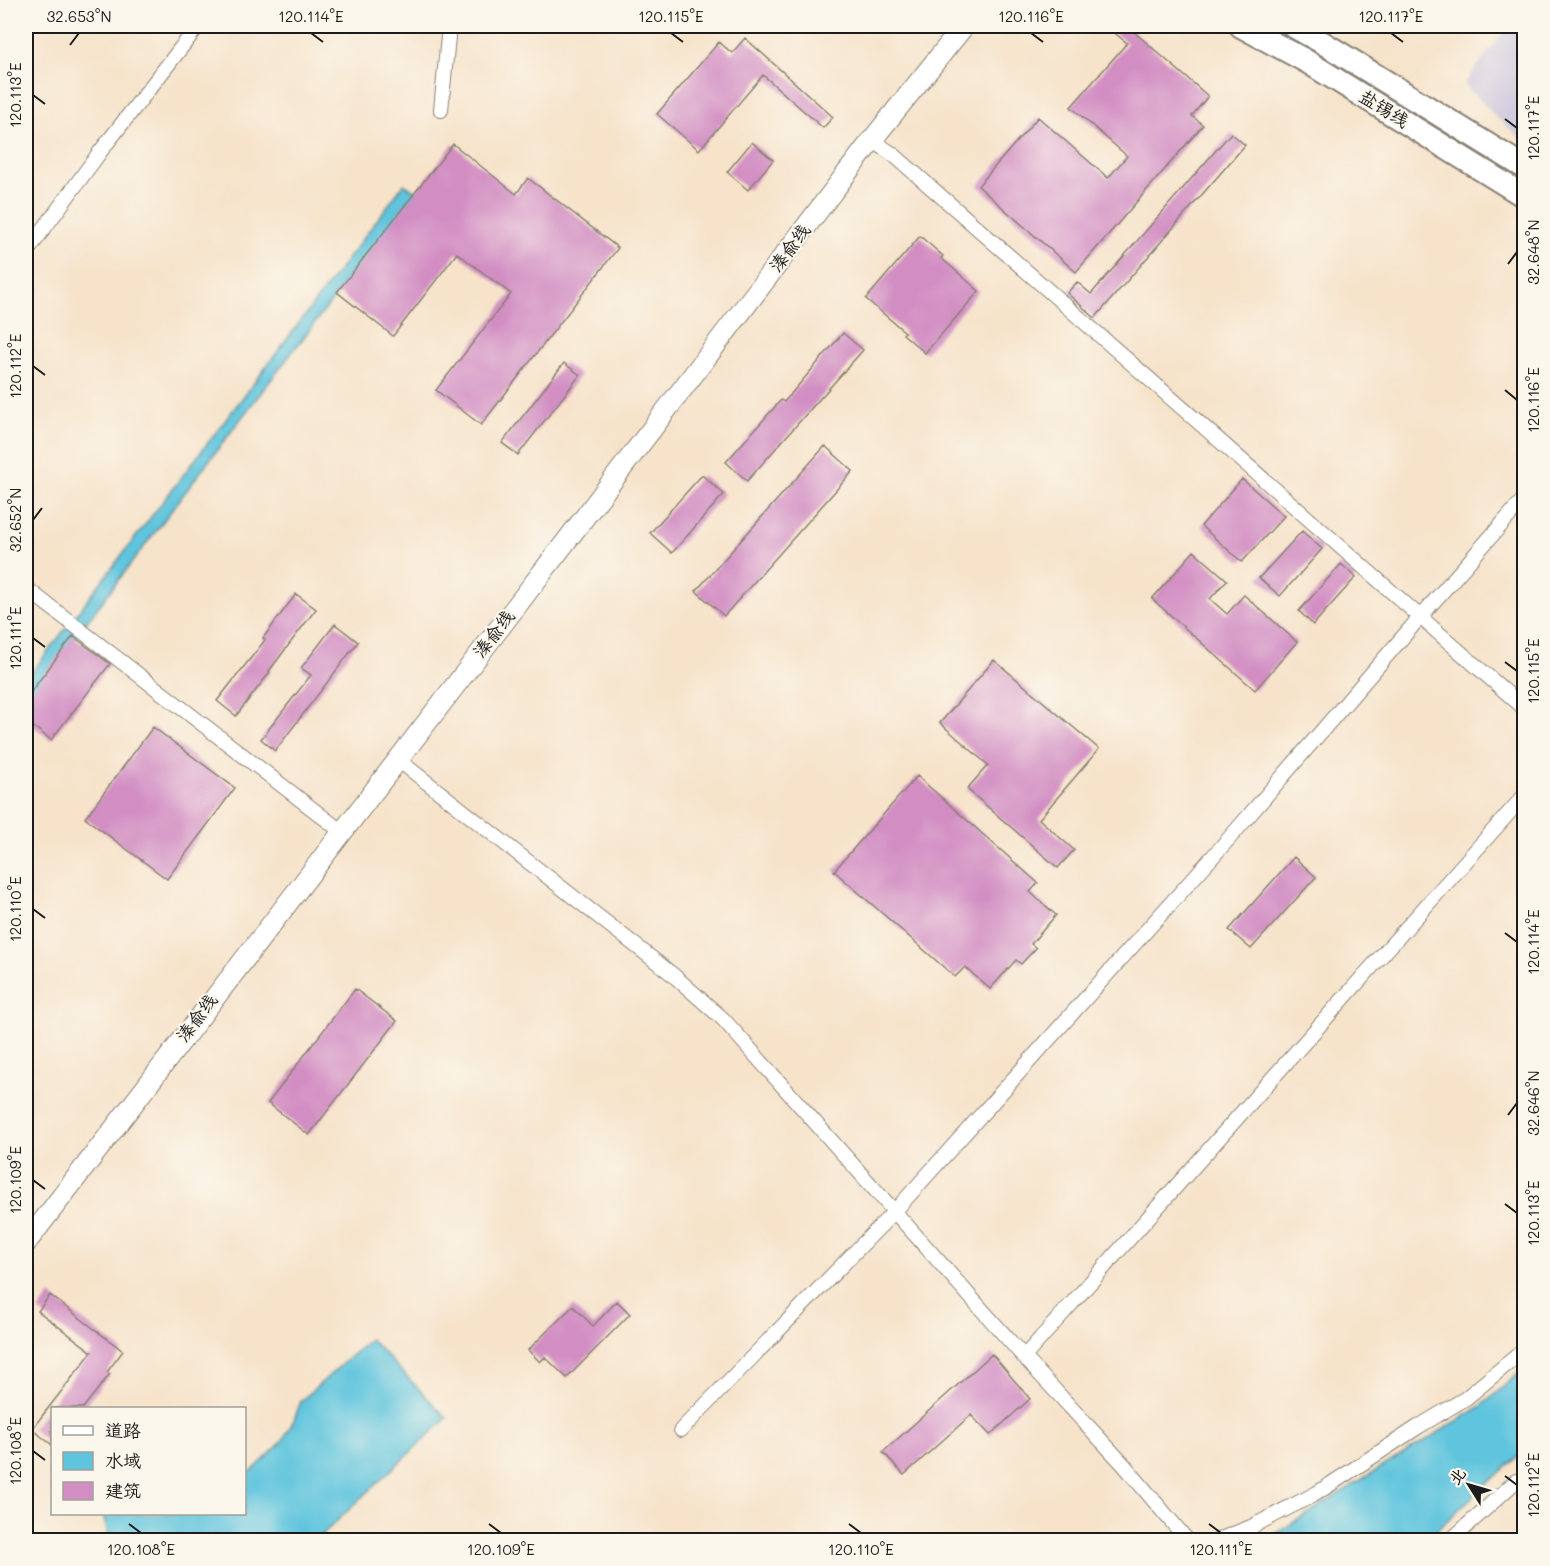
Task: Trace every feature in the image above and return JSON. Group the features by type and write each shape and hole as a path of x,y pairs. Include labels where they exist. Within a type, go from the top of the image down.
{"main road":[{"name":"溱俞线","path":"26,1243 872,140 964,26"},
{"name":"盐锡线","path":"1241,26 1306,61 1524,196"},
{"name":"盐锡线","path":"1293,26 1320,40 1524,167"}],"street":[{"path":"26,253 100,152 198,26"},
{"path":"441,110 449,26"},
{"path":"872,140 903,163 1524,708"},
{"path":"681,1430 894,1212 1233,834 1524,499"},
{"path":"26,588 341,831"},
{"path":"398,759 672,974 723,1019 1024,1357 1124,1465 1187,1540"},
{"path":"1024,1357 1524,796"},
{"path":"1218,1540 1251,1527 1317,1493 1466,1398 1524,1350"},
{"path":"1451,1540 1516,1481 1524,1479"}],"shaded area":[{"path":"1508,26 1524,26 1524,141 1497,118 1464,84"}],"water":[{"path":"404,184 416,192 26,702 26,680"},
{"path":"370,1339 447,1418 319,1540 224,1540 214,1536 207,1540 109,1540 103,1515 246,1515 246,1474 252,1471 281,1443 294,1420 301,1401"},
{"path":"1524,1369 1524,1452 1426,1540 1266,1540 1480,1407"}],"building":[{"path":"1106,26 1127,26 1208,96 1192,116 1203,125 1076,272 978,186 1038,117 1108,178 1127,156 1071,107 1127,43"},
{"path":"745,38 833,117 823,128 763,75 699,150 657,114 719,42 732,53"},
{"path":"1231,133 1245,145 1095,318 1067,293 1077,282 1091,294"},
{"path":"752,142 773,160 748,190 727,172"},
{"path":"453,144 516,194 528,178 618,248 481,425 436,390 511,294 457,253 393,336 337,292"},
{"path":"920,236 979,291 925,353 903,334 905,332 866,299"},
{"path":"843,333 863,350 747,481 726,462 781,400 784,402"},
{"path":"564,363 580,375 518,455 502,443"},
{"path":"825,446 853,471 724,616 696,591"},
{"path":"702,475 724,494 672,553 650,533"},
{"path":"1242,479 1284,516 1242,562 1201,526"},
{"path":"1302,531 1322,549 1280,596 1259,578"},
{"path":"1194,551 1227,580 1210,599 1227,614 1244,595 1297,642 1255,690 1152,599"},
{"path":"1341,564 1356,577 1313,625 1299,611"},
{"path":"296,594 316,609 236,716 217,701 265,640 263,638"},
{"path":"335,624 358,642 275,751 261,739 311,675 301,668"},
{"path":"73,636 110,664 51,740 26,721 26,698"},
{"path":"994,660 1099,749 1039,819 1074,850 1058,868 967,789 988,765 940,723"},
{"path":"153,727 235,788 167,879 85,818"},
{"path":"917,776 1038,883 1030,892 1056,915 1031,944 1036,948 1021,964 1016,960 990,989 965,967 955,977 834,871"},
{"path":"1294,857 1316,877 1251,949 1229,930"},
{"path":"355,989 397,1021 309,1135 268,1103"},
{"path":"50,1295 123,1351 107,1372 110,1374 84,1407 51,1407 51,1444 32,1429 92,1352 38,1311"},
{"path":"617,1301 630,1314 567,1378 545,1357 540,1362 528,1350 573,1306 593,1326"},
{"path":"992,1354 1030,1399 990,1435 971,1415 904,1475 883,1452"}]}
